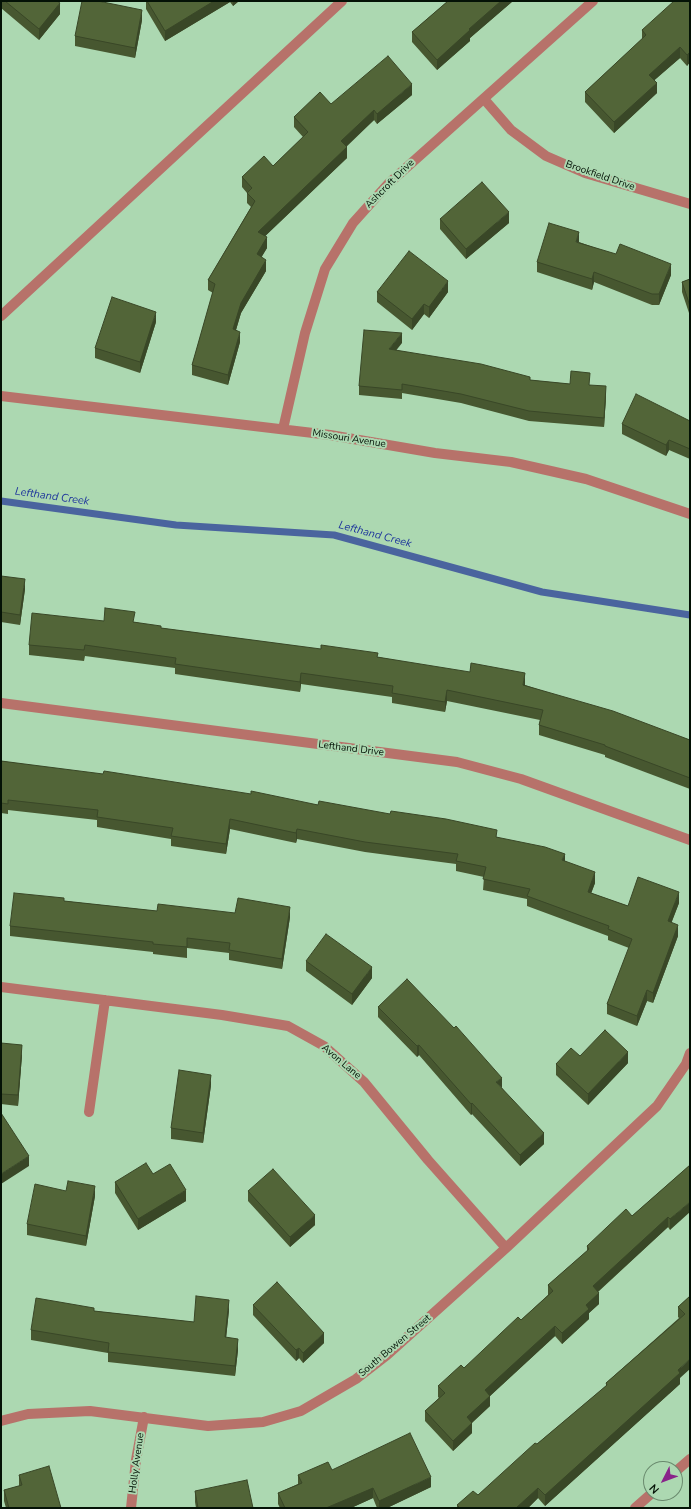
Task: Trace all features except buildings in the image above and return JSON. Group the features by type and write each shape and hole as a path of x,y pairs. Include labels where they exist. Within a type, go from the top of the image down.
{"street":[{"path":"1,316 342,1"},
{"name":"Ashcroft Drive","path":"283,429 305,333 326,268 352,223 388,184 593,1"},
{"name":"Brookfield Drive","path":"484,99 511,130 546,156 585,173 690,204"},
{"name":"Missouri Avenue","path":"1,396 330,435 435,453 512,462 586,479 690,514"},
{"name":"Lefthand Drive","path":"1,703 457,762 521,779 690,840"},
{"name":"Avon Lane","path":"1,987 222,1015 288,1026 324,1046 364,1082 428,1160 506,1248"},
{"path":"89,1112 105,1000"},
{"name":"South Bowen Street","path":"1,1421 28,1414 90,1411 208,1426 263,1422 301,1411 356,1379 387,1355 506,1248 657,1106 686,1064 690,1053"},
{"name":"Holly Avenue","path":"131,1508 136,1460 144,1417"},
{"path":"636,1508 643,1501"}],"waterway":[{"name":"Lefthand Creek","path":"1,501 176,525 334,535 542,592 690,615"}]}
